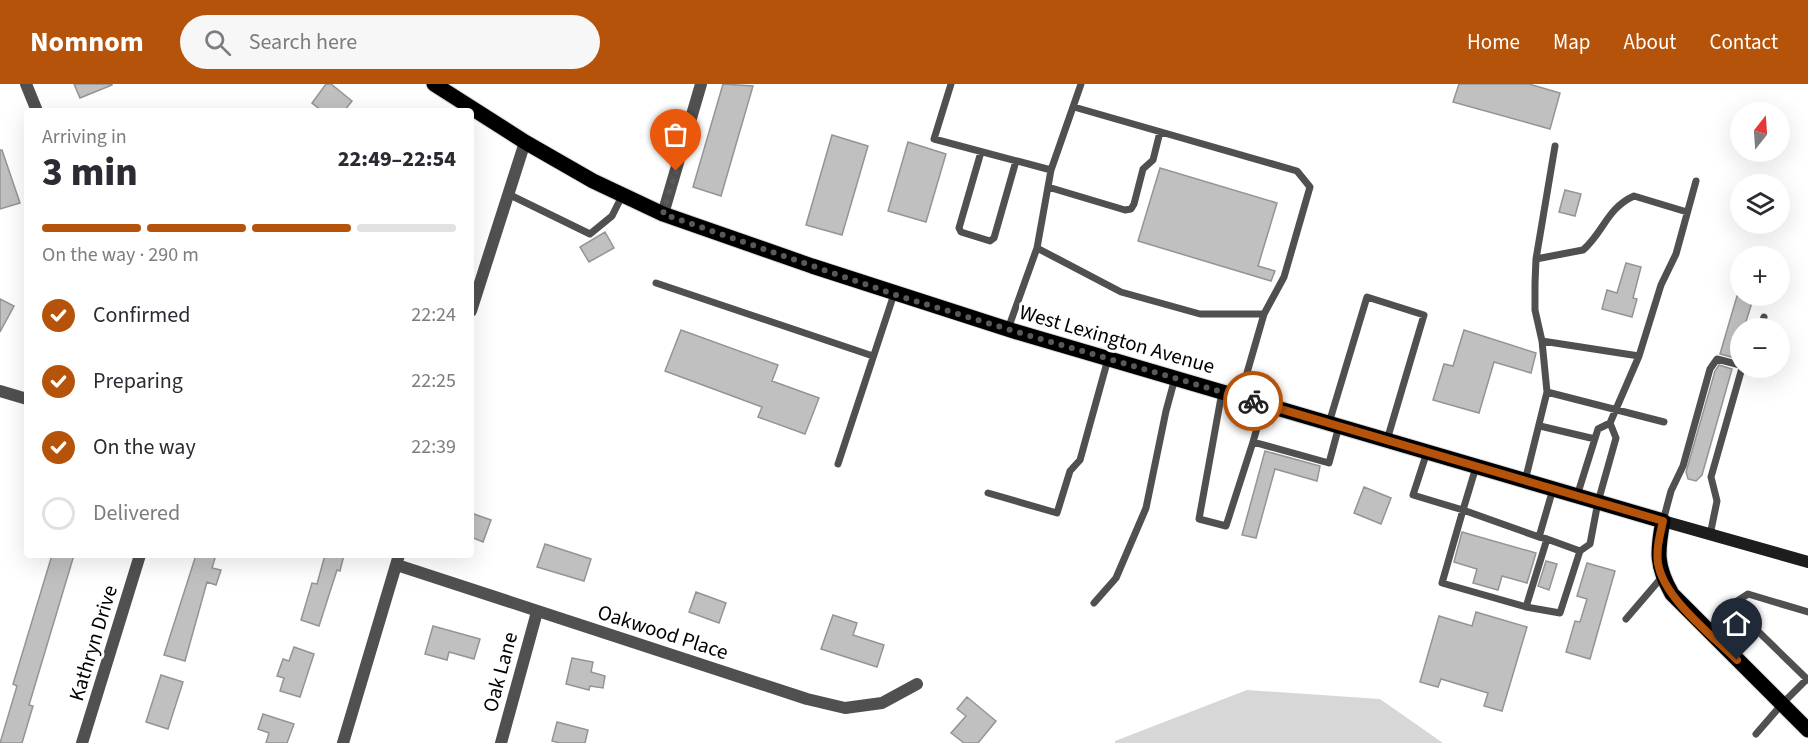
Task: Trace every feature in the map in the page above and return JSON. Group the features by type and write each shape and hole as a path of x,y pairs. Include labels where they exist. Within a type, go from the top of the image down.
{"main road":[{"name":"West Lexington Avenue","path":"434,84 472,108"},
{"name":"West Lexington Avenue","path":"474,109 525,142 622,196 663,214 894,294 1663,521"},
{"path":"1808,562 1663,521 1658,564 1662,578 1672,594 1808,730"}],"street":[{"path":"26,84 36,108"},
{"path":"663,214 701,84"},
{"path":"474,301 525,142"},
{"path":"0,391 24,398"},
{"name":"Kathryn Drive","path":"82,743 139,558"},
{"path":"343,743 398,560"},
{"name":"Oakwood Place","path":"398,560 537,612 807,699 845,708 882,704 917,684"},
{"name":"Oak Lane","path":"501,743 537,612"}],"lane":[{"path":"951,84 934,139 1051,170"},
{"path":"1008,329 1036,248 1051,170 1081,84"},
{"path":"1074,107 1297,171 1310,187 1284,277 1264,314 1240,397"},
{"path":"1048,187 1125,210 1131,209 1143,169 1152,160 1160,132"},
{"path":"1525,481 1547,392 1542,341 1535,310 1536,259 1556,146"},
{"path":"981,152 959,228 961,232 990,241 994,238 1016,161"},
{"path":"1577,496 1598,429 1610,423 1640,356 1660,285 1676,254 1696,181"},
{"path":"508,194 590,234 612,216 622,196"},
{"path":"1536,259 1583,250 1611,212 1625,200 1634,196 1687,212"},
{"path":"1036,248 1121,291 1200,314 1264,314"},
{"path":"656,283 873,356"},
{"path":"838,464 894,294"},
{"path":"1253,442 1329,463 1334,425 1367,297 1424,315 1387,440"},
{"path":"1542,341 1640,356"},
{"path":"988,493 1057,513 1070,471 1080,460 1108,359"},
{"path":"1663,521 1671,491 1683,466 1710,369 1717,359 1730,363"},
{"path":"1094,603 1116,578 1146,508 1175,378"},
{"path":"1710,535 1717,501 1711,477 1738,378"},
{"path":"1222,392 1199,519 1226,526 1264,404"},
{"path":"1547,392 1664,422"},
{"path":"1476,466 1442,584 1526,607 1560,613 1580,551 1590,544 1598,502 1616,438 1610,423"},
{"path":"1540,426 1595,440"},
{"path":"1427,452 1413,495 1580,551"},
{"path":"1526,607 1553,489"},
{"path":"1626,619 1662,578"},
{"path":"1756,734 1807,679 1731,605 1748,594 1808,612"}],"shaded area":[{"path":"1247,690 1380,699 1443,743 1115,743 1115,741"}],"building":[{"path":"74,84 112,84 112,85 80,98"},
{"path":"326,84 331,84 352,101 346,108 318,108 312,103"},
{"path":"723,84 753,86 721,196 693,187"},
{"path":"1459,84 1529,84 1560,93 1550,129 1453,102"},
{"path":"832,135 868,146 842,235 806,225"},
{"path":"908,142 946,154 926,222 888,211"},
{"path":"0,150 2,150 20,203 0,209"},
{"path":"1160,168 1277,203 1258,266 1275,271 1271,281 1138,241"},
{"path":"1565,190 1581,194 1575,216 1559,212"},
{"path":"605,232 614,248 589,262 580,247"},
{"path":"1626,263 1641,267 1633,298 1637,299 1632,317 1602,309 1607,290 1617,293"},
{"path":"0,299 14,306 0,332"},
{"path":"1734,306 1751,306 1747,318 1731,318"},
{"path":"1730,320 1730,357 1720,354"},
{"path":"681,330 778,365 772,381 819,398 805,434 758,417 762,407 665,371"},
{"path":"1464,330 1536,353 1531,373 1494,362 1479,413 1433,400 1444,364 1453,366"},
{"path":"1719,365 1730,368 1730,376 1702,475 1696,481 1688,479 1686,472 1715,371"},
{"path":"1265,451 1320,466 1317,481 1275,469 1256,538 1242,535"},
{"path":"1364,487 1391,498 1381,524 1354,513"},
{"path":"474,514 491,520 483,542 474,538"},
{"path":"1462,532 1536,553 1527,583 1502,576 1498,590 1473,583 1477,569 1454,562"},
{"path":"545,544 591,559 584,581 537,567"},
{"path":"51,558 73,558 29,705 33,706 22,743 0,743 17,686 13,684"},
{"path":"195,558 215,558 212,568 221,570 216,585 207,582 185,661 164,655"},
{"path":"324,558 343,558 340,571 337,570 319,626 301,620 312,583 317,584"},
{"path":"1546,561 1557,564 1549,590 1538,586"},
{"path":"1587,563 1615,571 1590,659 1566,652 1575,621 1580,622 1587,599 1577,596"},
{"path":"696,592 726,603 719,623 689,612"},
{"path":"1476,612 1527,627 1502,711 1484,706 1488,693 1441,679 1438,687 1420,682 1439,616 1472,626"},
{"path":"833,615 857,623 853,635 884,645 877,667 821,649"},
{"path":"433,626 480,639 474,659 449,652 447,660 425,654"},
{"path":"294,647 314,654 300,697 280,691 284,678 277,676 283,659 289,661"},
{"path":"572,658 593,662 591,672 605,676 603,688 590,686 589,690 566,684"},
{"path":"161,675 183,682 168,729 146,722"},
{"path":"967,697 996,721 978,743 964,743 951,733 966,716 957,709"},
{"path":"263,714 294,724 287,743 266,743 269,733 258,729"},
{"path":"557,722 588,730 585,743 552,741"}],"way so far":[{"path":"676,171 663,214 899,296 1253,401"}],"route":[{"path":"1253,401 1663,521 1658,551 1658,564 1662,578 1672,594 1692,616 1737,660"}]}
